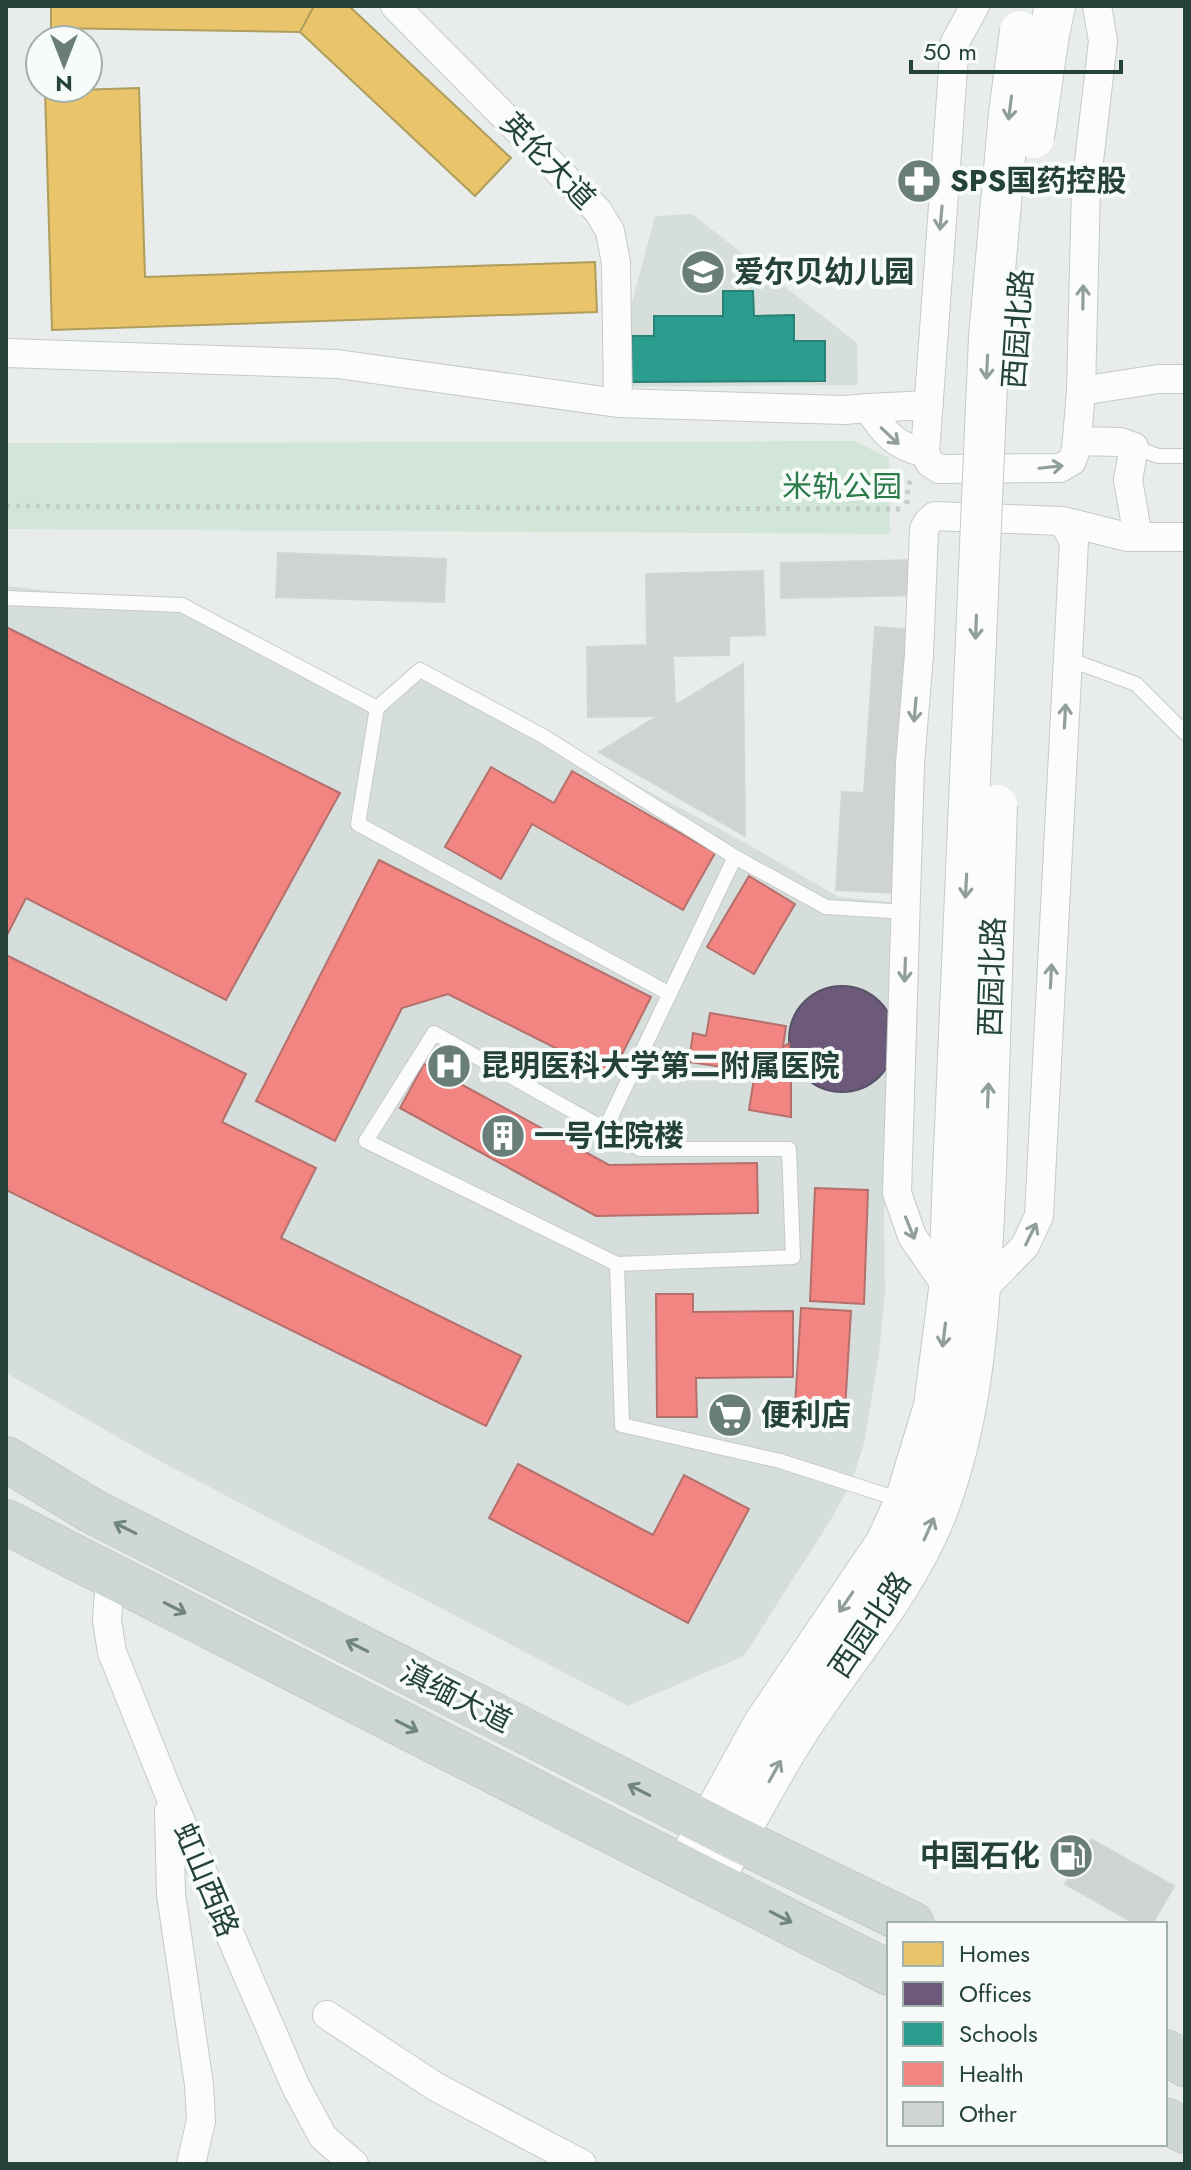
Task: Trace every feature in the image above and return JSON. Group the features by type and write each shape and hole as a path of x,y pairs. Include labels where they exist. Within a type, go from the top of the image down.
{"main road":[{"name":"西园北路","path":"722,1832 763,1725 886,1543 905,1501 964,1291 1009,452 1036,116 1038,19"},
{"name":"西园北路","path":"698,1874 722,1832 793,1739 916,1557 936,1512 966,1413 978,1335 964,1291"},
{"name":"滇缅大道","path":"6,1459 92,1511 722,1832 908,1922"},
{"name":"滇缅大道","path":"6,1522 887,1972"},
{"path":"1167,2053 1185,2064"},
{"path":"1167,2121 1185,2131"}],"street":[{"name":"英伦大道","path":"395,6 598,211 610,231 616,263 618,403"},
{"path":"975,6 955,42 925,453 930,463 939,469 1060,468 1072,461 1077,441 1081,391 1086,187 1103,41 1097,6"},
{"path":"6,353 337,364 618,403 844,410 929,405"},
{"path":"1081,391 1158,379 1185,379"},
{"path":"868,408 882,429 904,448 925,453"},
{"path":"1077,441 1120,442 1134,447 1128,480 1138,537"},
{"path":"1063,521 1074,542 1039,1216 1025,1246 964,1291 912,1236 897,1193 910,764 919,655 924,529 917,515 1063,521 1127,537 1185,537"},
{"name":"虹山西路","path":"110,1575 107,1621 112,1652 169,1794 296,2087 323,2137 354,2164"},
{"path":"169,1794 171,1894 199,2085 201,2121 191,2164"},
{"path":"327,2015 436,2087 582,2164"}],"lane":[{"path":"1134,447 1158,456 1185,456"},
{"path":"6,598 182,605 377,708"},
{"path":"1068,659 1136,684 1185,733"},
{"path":"670,994 358,824 377,708 420,670 543,736 735,857 826,907 907,912"},
{"path":"605,1129 735,857"},
{"path":"434,1033 640,1149 789,1149 793,1257 617,1264 366,1141 434,1033"},
{"path":"617,1264 622,1425 780,1461 905,1501"}],"path":[{"path":"6,506 917,515 908,485 925,453"}],"shaded area":[{"name":"爱尔贝幼儿园","path":"692,214 857,343 858,385 624,387 625,329 655,216"},
{"name":"昆明医科大学第二附属医院","path":"6,586 182,605 377,708 420,670 742,841 839,897 901,903 884,1218 885,1292 879,1355 864,1444 851,1484 744,1656 628,1706 154,1458 6,1373"}],"green space":[{"name":"米轨公园","path":"854,441 889,458 890,534 6,529 6,443"}],"building: Homes":[{"path":"51,6 314,6 300,32 104,29 104,24 51,24"},
{"path":"314,6 349,6 511,158 475,196 300,32"},
{"path":"139,88 145,277 595,262 597,312 52,330 45,104 104,104 104,89"}],"building: Offices":[{"path":"842,986 862,990 880,1001 891,1019 895,1039 891,1059 880,1077 862,1088 842,1092 822,1088 804,1077 793,1059 789,1039 793,1019 804,1001 822,990"}],"building: Schools":[{"path":"723,291 753,291 754,316 794,315 794,341 825,341 825,381 632,382 632,336 654,336 654,316 723,316"}],"building: Health":[{"path":"6,627 340,793 226,1000 26,898 6,937"},
{"path":"491,767 554,803 572,771 715,853 683,910 532,824 501,879 445,847"},
{"path":"379,860 651,997 611,1076 448,994 402,1008 335,1141 256,1101"},
{"path":"749,876 795,904 754,974 707,947"},
{"path":"6,955 246,1074 222,1122 316,1168 281,1238 521,1356 486,1426 6,1190"},
{"path":"710,1013 786,1026 783,1047 789,1043 791,1117 749,1110 755,1072 689,1062 693,1033 706,1036"},
{"name":"一号住院楼","path":"424,1064 609,1165 757,1163 758,1213 596,1216 400,1108"},
{"path":"815,1188 868,1190 864,1304 810,1301"},
{"path":"656,1294 693,1294 693,1312 793,1311 793,1377 696,1378 697,1417 657,1417"},
{"path":"801,1308 851,1311 844,1426 794,1423"},
{"path":"518,1464 653,1535 684,1475 749,1509 688,1623 489,1518"}],"building: Other":[{"path":"278,553 446,559 444,602 276,597"},
{"path":"918,560 919,595 781,598 781,563"},
{"path":"763,571 765,635 729,636 729,655 673,656 675,705 659,716 588,717 587,647 647,645 646,574"},
{"path":"875,627 915,630 897,893 836,890 842,792 864,793"},
{"path":"743,664 745,836 599,752"},
{"path":"1091,1839 1174,1886 1153,1922 1132,1922 1065,1884"}],"place":[{"name":"SPS国药控股","path":"919,181"},
{"name":"爱尔贝幼儿园","path":"703,272"},
{"name":"昆明医科大学第二附属医院","path":"449,1066"},
{"name":"一号住院楼","path":"503,1136"},
{"name":"便利店","path":"730,1415"},
{"name":"中国石化","path":"1071,1856"}]}
